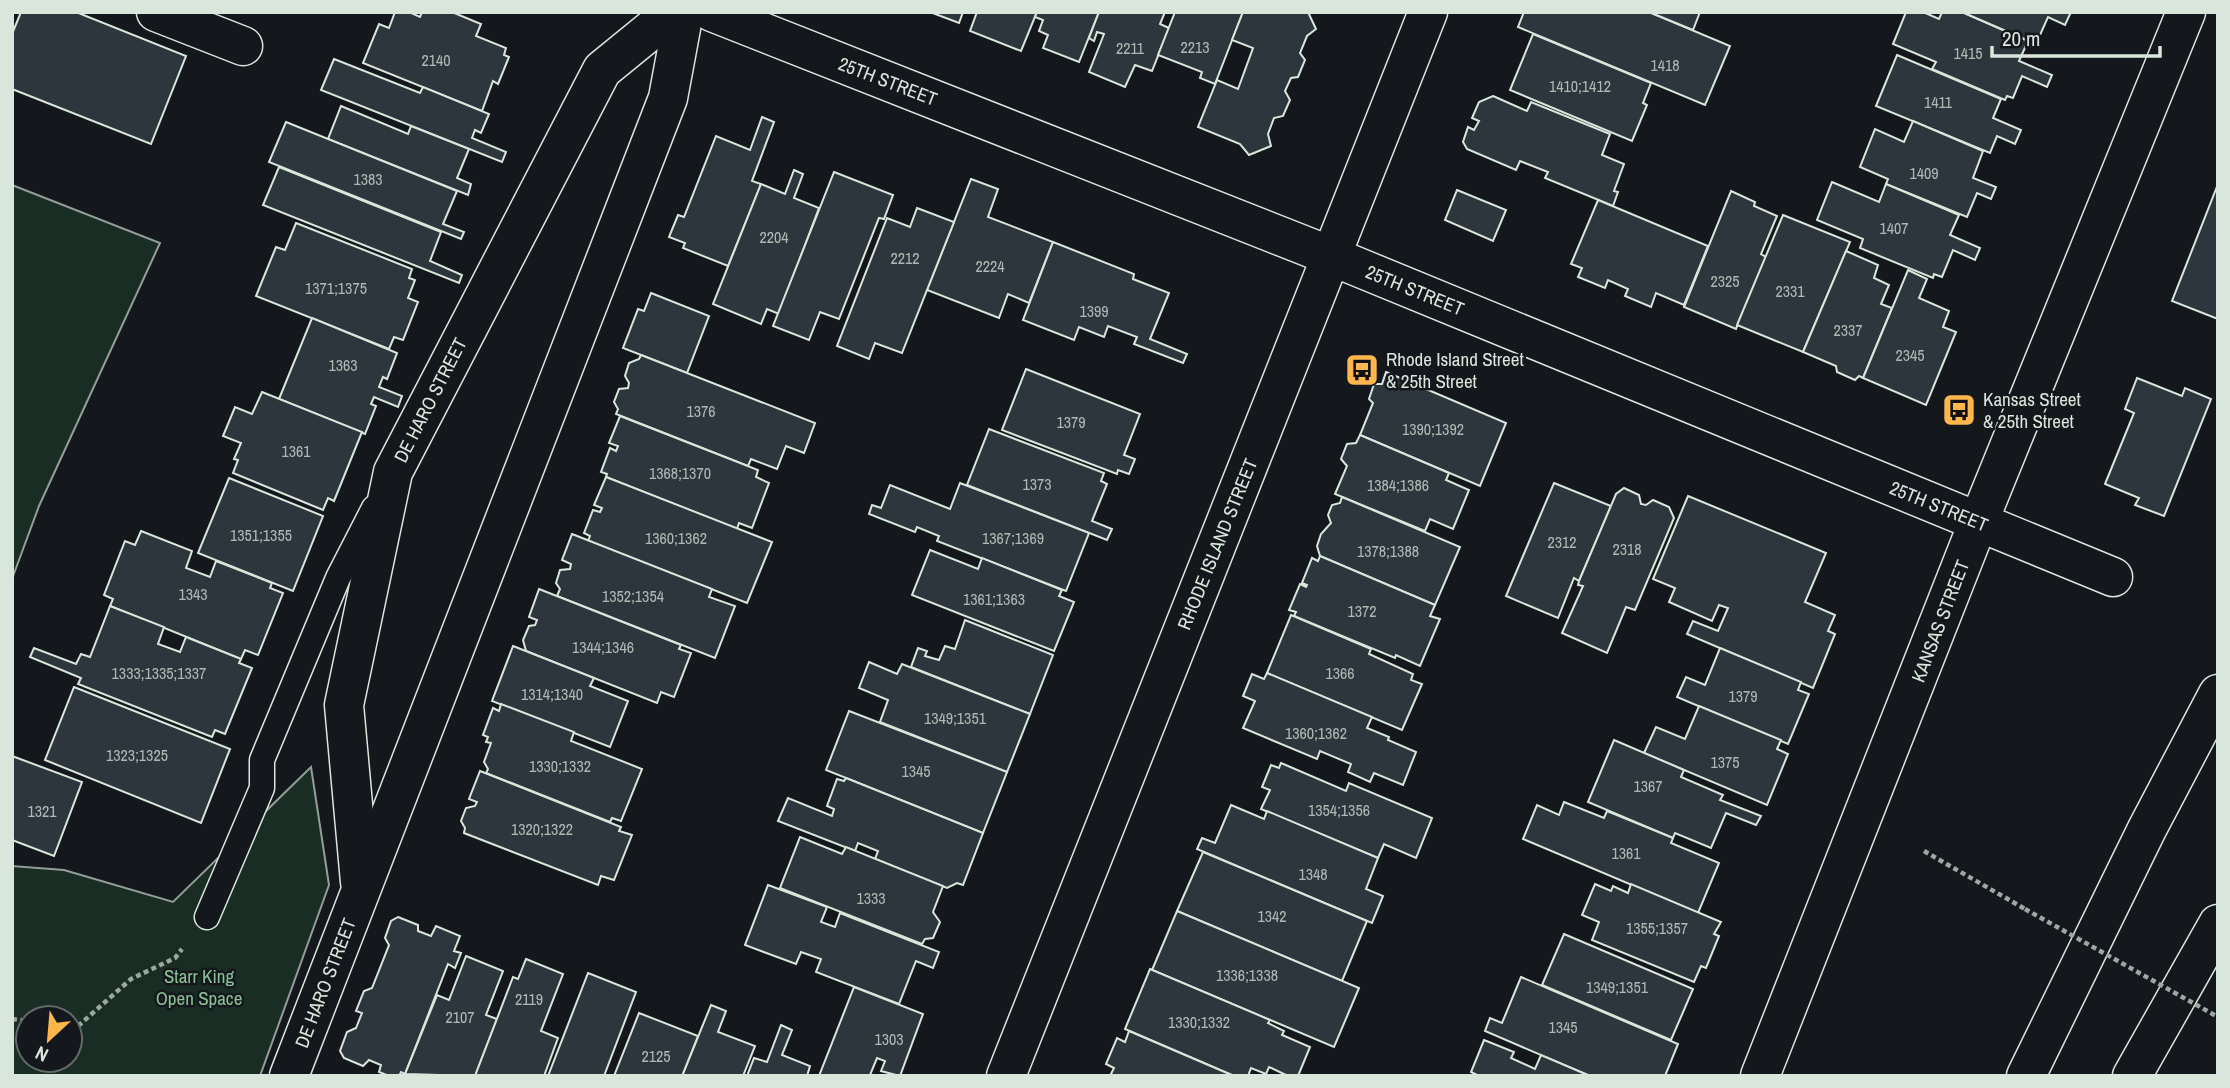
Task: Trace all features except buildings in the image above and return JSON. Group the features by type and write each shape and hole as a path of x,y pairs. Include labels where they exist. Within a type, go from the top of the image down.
{"main road":[{"path":"156,12 243,46"},
{"name":"DE HARO STREET","path":"361,891 344,705 393,472 603,69 673,12"},
{"name":"DE HARO STREET","path":"289,1076 668,98 684,12"},
{"name":"25TH STREET","path":"712,12 1331,256 2113,577"},
{"name":"RHODE ISLAND STREET","path":"1006,1076 1428,12"},
{"name":"KANSAS STREET","path":"1759,1076 1978,523 2186,12"},
{"path":"2192,742 2218,685"},
{"path":"2026,1076 2117,890 2218,694"},
{"path":"2132,1076 2218,925"}],"lane":[{"path":"206,917 262,788 262,760 297,675 338,578 393,472"}],"path":[{"path":"1924,851 2218,1017"},
{"path":"84,1021 131,979 175,958 206,917"}],"green space":[{"path":"12,185 160,243 39,506 12,579"},
{"name":"Starr King Open Space","path":"311,767 329,885 260,1076 12,1076 12,866 64,870 173,902"}],"place":[{"name":"Rhode Island Street & 25th Street","path":"1362,370"},
{"name":"Kansas Street & 25th Street","path":"1959,410"}]}
